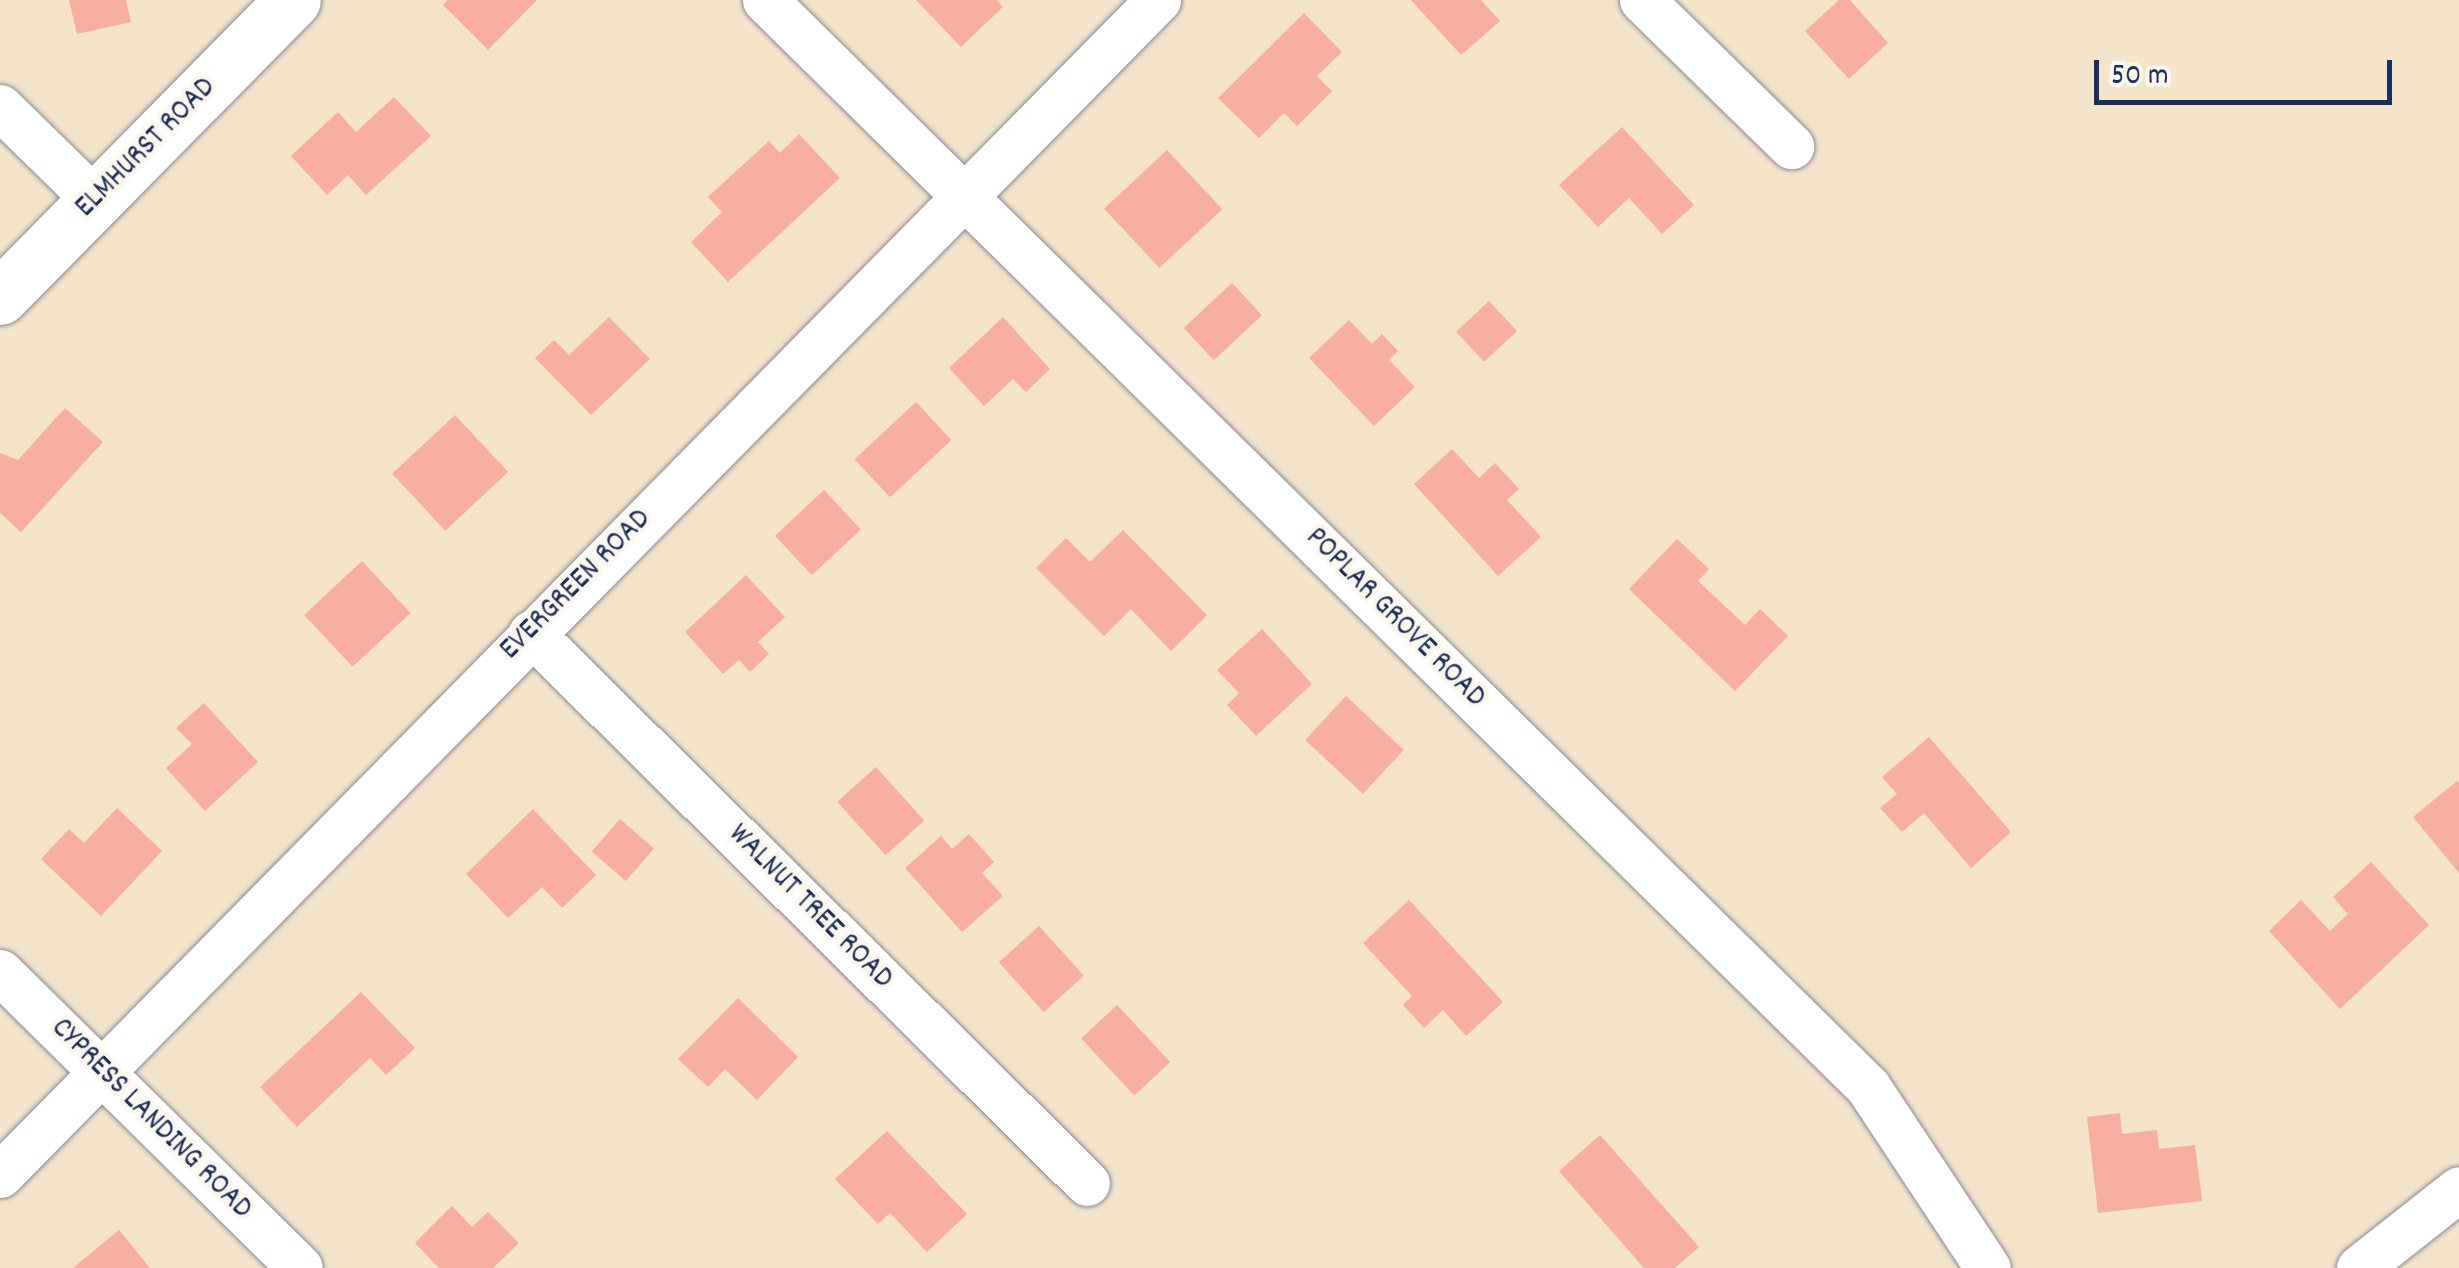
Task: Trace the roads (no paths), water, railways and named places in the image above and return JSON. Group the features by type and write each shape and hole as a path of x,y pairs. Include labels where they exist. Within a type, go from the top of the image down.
{"street":[{"name":"ELMHURST ROAD","path":"0,297 293,0"},
{"name":"POPLAR GROVE ROAD","path":"765,0 1868,1087 1988,1268"},
{"name":"EVERGREEN ROAD","path":"0,1175 1158,0"},
{"path":"1642,0 1792,146"},
{"path":"0,107 96,200"},
{"name":"WALNUT TREE ROAD","path":"531,632 1087,1183"},
{"name":"CYPRESS LANDING ROAD","path":"0,972 300,1268"},
{"path":"2359,1268 2459,1189"}]}
